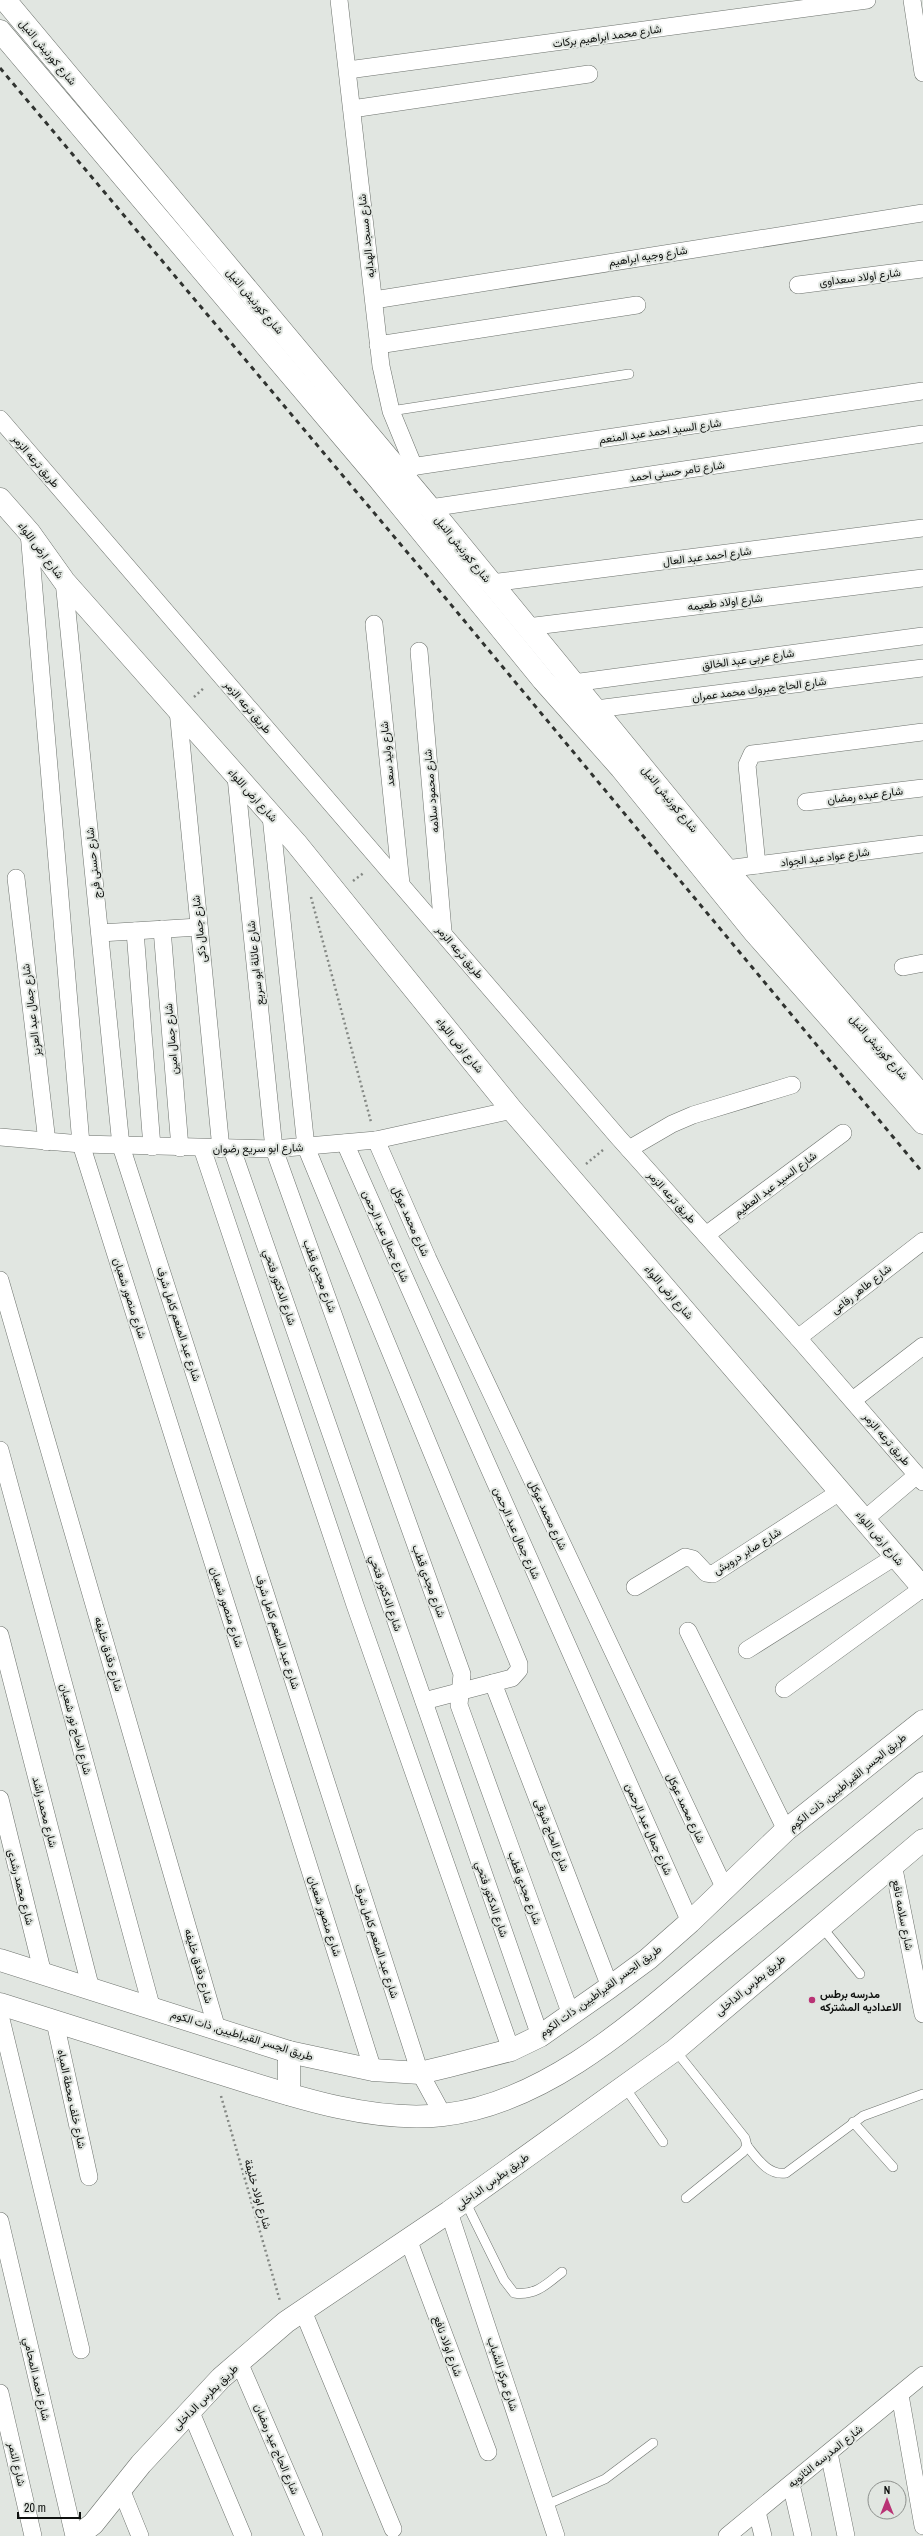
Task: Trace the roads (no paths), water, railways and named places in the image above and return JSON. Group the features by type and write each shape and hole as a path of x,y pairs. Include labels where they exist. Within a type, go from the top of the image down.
{"street":[{"name":"شارع مسجد الهدايه","path":"339,0 378,345 391,411 405,468"},
{"name":"شارع محمد ابراهيم بركات","path":"348,70 867,0"},
{"path":"912,0 921,40 923,73"},
{"name":"شارع كورنيش النيل","path":"8,2 405,468 430,508 526,627 596,709 726,869 920,1090"},
{"name":"شارع كورنيش النيل","path":"0,31 399,503 543,680 620,768 755,933 923,1123"},
{"path":"352,109 589,74"},
{"name":"شارع وجيه ابراهيم","path":"374,300 923,213"},
{"name":"شارع اولاد سعداوى","path":"798,285 923,269"},
{"path":"378,345 637,305"},
{"name":"شارع السيد احمد عبد المنعم","path":"405,468 923,391"},
{"name":"طريق ترعه الزمر","path":"0,419 443,931 624,1143 853,1400 920,1479"},
{"name":"شارع تامر حسنى احمد","path":"430,508 923,434"},
{"name":"شارع ارض اللواء","path":"0,499 29,532 64,581 272,816 512,1110 923,1588"},
{"name":"شارع احمد عبد العال","path":"491,583 923,528"},
{"name":"شارع منصور شعبان","path":"29,532 81,1144 373,2070"},
{"name":"شارع اولاد طعيمه","path":"526,627 923,578"},
{"name":"شارع حسنى فرج","path":"64,581 122,1146"},
{"name":"شارع وليد سعد","path":"374,624 401,884"},
{"name":"شارع عربى عبد الخالق","path":"573,683 923,636"},
{"name":"شارع محمود سلامه","path":"419,651 443,931"},
{"name":"شارع الحاج مبروك محمد عمران","path":"596,709 923,668"},
{"name":"شارع جمال ذكى","path":"178,710 199,927 226,1149"},
{"path":"757,865 747,765 752,754 923,732"},
{"name":"شارع عائلة ابو سريع","path":"236,777 274,1149"},
{"name":"شارع عبده رمضان","path":"806,802 923,788"},
{"path":"272,816 306,1147 519,1664 519,1670 512,1678 424,1701"},
{"name":"شارع عواد عبد الجواد","path":"726,869 923,844"},
{"name":"شارع جمال عبد العزيز","path":"16,878 47,1142"},
{"path":"100,934 199,927"},
{"name":"شارع جمال امين","path":"162,929 180,1148"},
{"path":"135,931 152,1147"},
{"path":"902,967 923,963"},
{"path":"624,1143 693,1115 792,1085"},
{"name":"شارع ابو سريع رضوان","path":"0,1137 47,1142 122,1146 274,1149 376,1140 512,1110"},
{"name":"شارع السيد عبد العظيم","path":"706,1235 843,1133"},
{"name":"شارع محمد عوكل","path":"376,1140 428,1259 724,1887"},
{"name":"شارع جمال عبد الرحمن","path":"344,1143 690,1922"},
{"name":"شارع عبد المنعم كامل شرف","path":"122,1146 420,2073 443,2115"},
{"path":"202,1148 358,1612 511,2050"},
{"name":"شارع الدكتور فتحي","path":"226,1149 424,1701 540,2036"},
{"name":"شارع مجدي قطب","path":"274,1149 462,1674 460,1705 571,2015"},
{"name":"شارع طاهر رفاعى","path":"798,1338 923,1241"},
{"name":"شارع دقدق خليفه","path":"0,1280 217,2029"},
{"path":"853,1400 923,1346"},
{"name":"شارع الحاج نور شعبان","path":"0,1450 152,2009"},
{"path":"864,1519 920,1479"},
{"name":"شارع صابر درويش","path":"635,1587 685,1557 693,1559 706,1573 713,1574 841,1491"},
{"path":"747,1650 896,1556"},
{"path":"784,1689 923,1588"},
{"path":"688,1631 786,1830"},
{"name":"شارع محمد راشد","path":"0,1635 91,1989"},
{"name":"شارع الحاج شوقى","path":"493,1683 610,1987"},
{"name":"طريق الجسر القيراطيين, ذات الكوم","path":"0,1960 289,2052 373,2070 420,2073 511,2050 540,2036 648,1959 690,1922 724,1887 786,1830 923,1721"},
{"path":"0,2004 289,2094 361,2111 406,2116 443,2115 501,2101 547,2081 610,2038 923,1783"},
{"name":"شارع محمد رشدى","path":"0,1800 43,1974"},
{"name":"طريق بطرس الداخلى","path":"75,2536 93,2524 122,2490 141,2464 190,2410 239,2362 295,2317 457,2206 675,2050 923,1840"},
{"name":"شارع سلامه نافع","path":"893,1864 923,2014"},
{"path":"0,2015 81,2350"},
{"name":"شارع خلف محطة المياه","path":"55,2022 89,2177"},
{"path":"289,2052 289,2094"},
{"name":"شارع مركز الشباب","path":"457,2206 556,2536"},
{"name":"شارع احمد المحامي","path":"0,2221 75,2536"},
{"name":"شارع اولاد نافع","path":"408,2239 488,2452"},
{"path":"295,2317 393,2529"},
{"name":"شارع الحاج عيد رمضان","path":"239,2362 314,2536"},
{"name":"شارع المدرسه الثانويه","path":"727,2536 923,2376"},
{"name":"شارع النمر","path":"0,2393 33,2536"},
{"path":"900,2395 923,2526"},
{"path":"190,2410 242,2536"},
{"path":"829,2453 846,2536"},
{"path":"791,2484 803,2536"},
{"path":"122,2490 140,2536"},
{"path":"757,2512 763,2536"}],"lane":[{"path":"391,411 629,374"},
{"path":"820,1926 860,1974"},
{"path":"675,2050 745,2138 747,2146 770,2170 780,2174 786,2173 853,2122 874,2111 923,2094"},
{"path":"624,2086 663,2142"},
{"path":"853,2122 893,2167"},
{"path":"686,2198 743,2152 747,2146"},
{"path":"457,2206 504,2280 514,2293 524,2294 539,2291 562,2272"},
{"path":"546,2505 605,2479 653,2443"}],"railway":[{"path":"0,68 423,571 923,1173"}],"place":[{"name":"مدرسه برطس الاعداديه المشتركه","path":"812,2000"}]}
